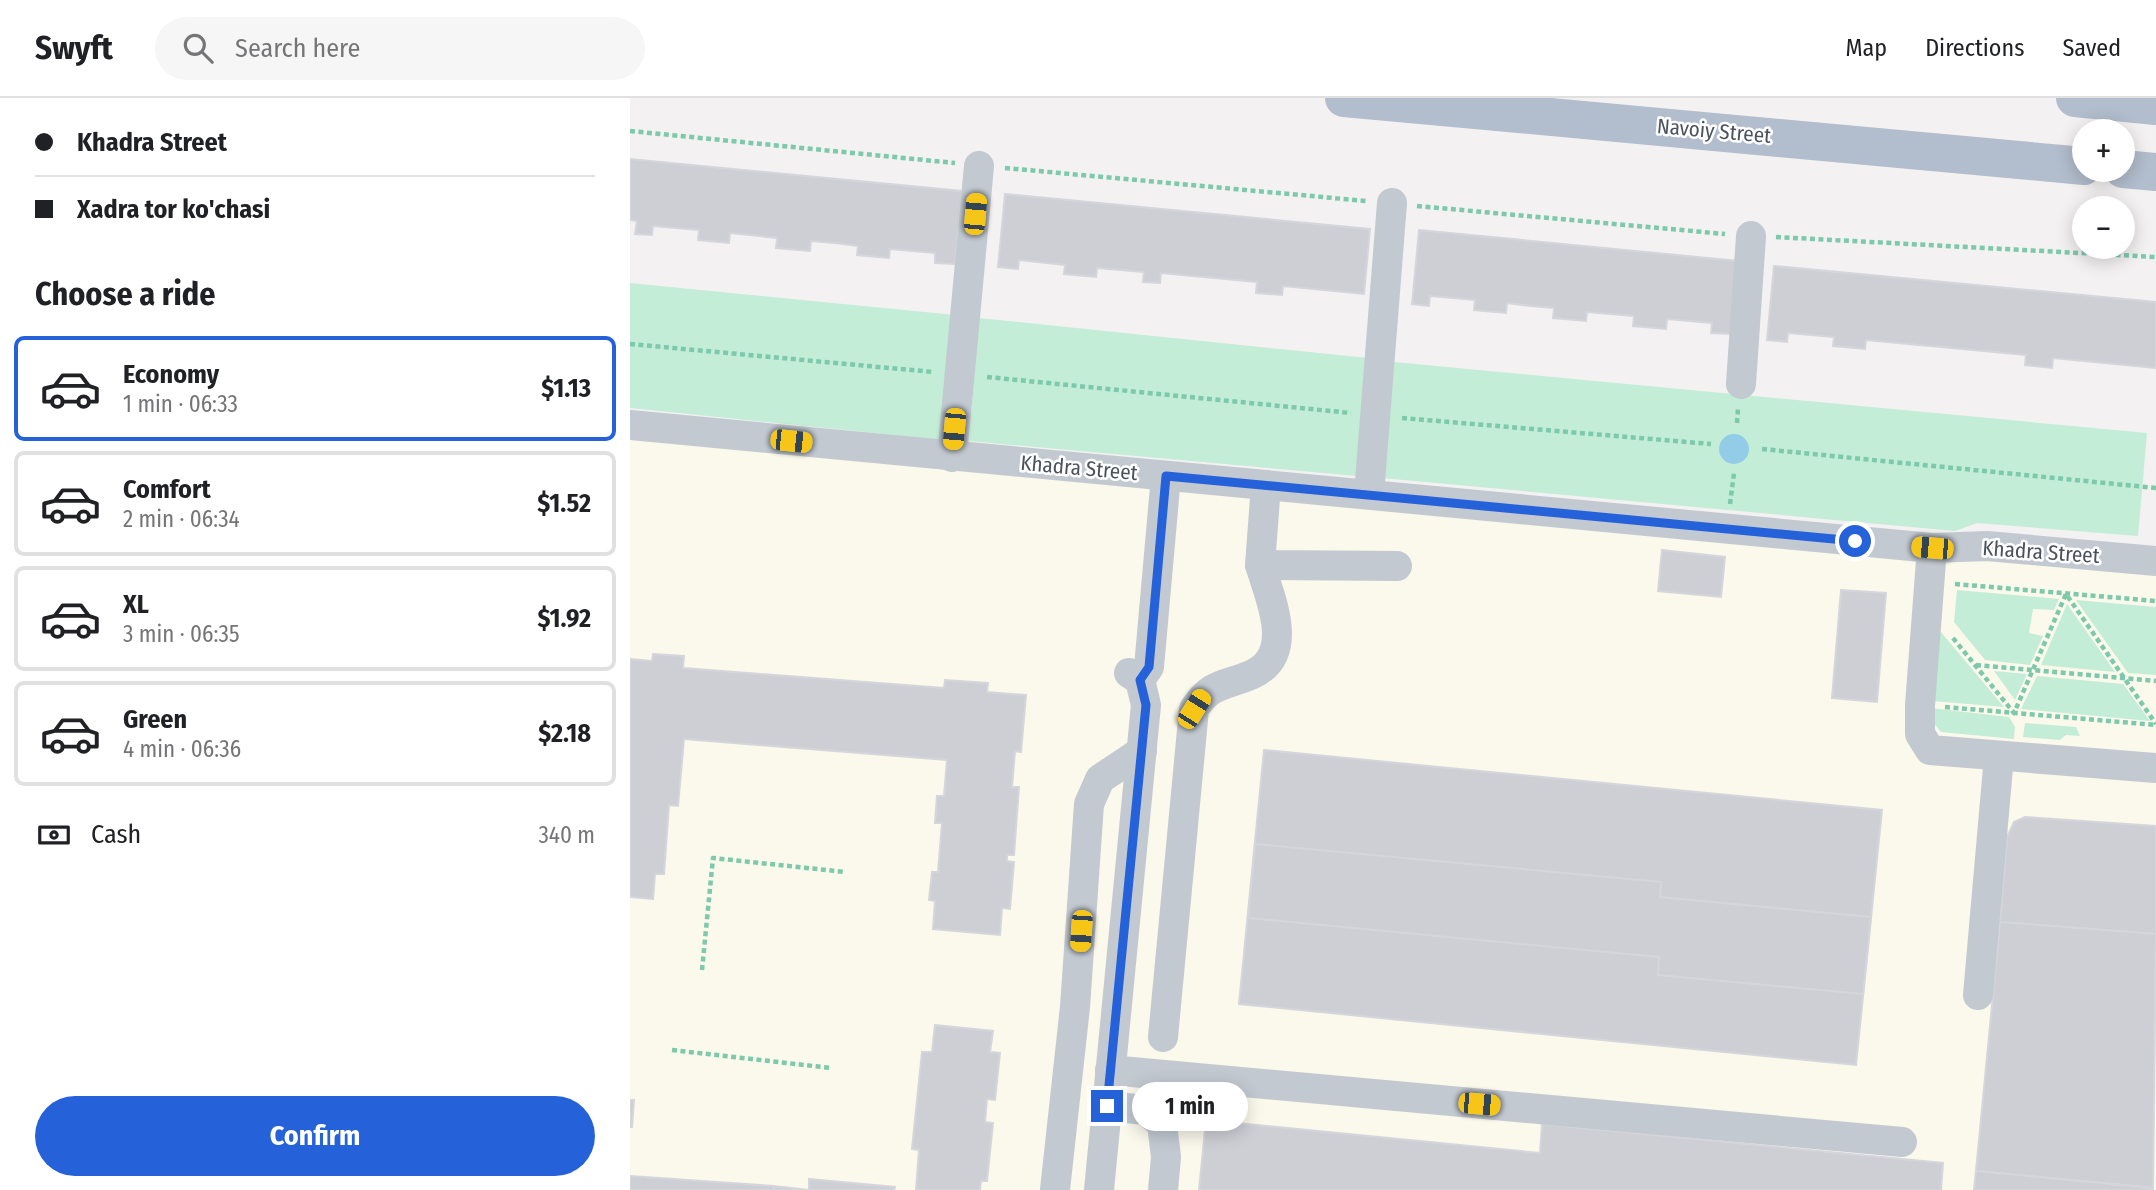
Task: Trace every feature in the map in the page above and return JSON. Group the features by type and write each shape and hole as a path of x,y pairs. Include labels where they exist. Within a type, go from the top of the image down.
{"main road":[{"name":"Navoiy Street","path":"1344,98 2072,165"},
{"path":"2075,98 2156,106"},
{"path":"2135,170 2156,172"}],"street":[{"path":"952,457 979,166"},
{"path":"1369,494 1392,204"},
{"path":"1741,384 1751,236"},
{"name":"Khadra Street","path":"630,425 1932,548 1987,546 2156,561"},
{"path":"1099,1190 1146,705 1134,676 1149,667 1166,476"},
{"path":"1163,1037 1194,709 1204,694 1227,681 1255,673 1272,655 1279,627 1260,565 1266,485"},
{"path":"1932,548 1920,705 1920,734 1930,750 2156,768"},
{"path":"1260,565 1397,566"},
{"path":"1055,1190 1075,1007 1089,804 1100,779 1142,751"},
{"path":"1978,995 1999,756"},
{"path":"1110,1070 1902,1142"},
{"path":"1107,1106 1144,1110 1163,1124 1166,1157 1163,1190"}],"path":[{"path":"630,344 1376,416 1711,444"},
{"path":"1762,449 2156,488"},
{"path":"1928,595 2066,593 2156,601"},
{"path":"2014,713 2066,593"},
{"path":"2066,593 2156,724"},
{"path":"1928,595 2014,713"},
{"path":"1976,664 2156,681"},
{"path":"1920,705 2156,724"},
{"path":"702,970 713,858 845,872"},
{"path":"672,1050 831,1068"}],"shaded area":[{"path":"630,440 2156,574 2156,1190 630,1190"}],"green space":[{"path":"630,283 955,315 943,440 630,408"},
{"path":"979,318 1368,358 1357,476 969,441"},
{"path":"1394,362 2147,433 2138,536 1977,523 1955,531 1382,478"},
{"path":"1957,590 2059,599 2054,610 2033,609 2029,633 2043,636 2030,665 1985,660 1954,622"},
{"path":"2076,600 2156,607 2156,675 2128,673"},
{"path":"2067,604 2115,672 2041,665"},
{"path":"1940,631 2004,707 1932,701"},
{"path":"1994,671 2027,674 2015,700"},
{"path":"2037,676 2123,684 2150,721 2021,709"},
{"path":"1930,708 2009,717 2015,727 2014,739 1941,732 1932,721"},
{"path":"2025,723 2076,727 2080,736 2066,735 2060,740 2023,737"}],"water":[{"path":"1734,434 1745,438 1749,449 1745,460 1734,464 1723,460 1719,449 1723,438"}],"building":[{"path":"630,159 962,191 955,264 935,263 935,253 890,249 889,258 857,255 858,246 835,243 811,241 810,251 776,248 777,238 730,233 729,243 698,240 699,230 653,226 652,235 635,234 637,221 630,220"},
{"path":"1005,194 1370,229 1364,294 1283,286 1282,295 1256,293 1257,282 1161,273 1160,283 1143,282 1144,272 1097,268 1096,277 1064,274 1065,265 1019,260 1018,269 998,267"},
{"path":"1419,230 1739,261 1732,334 1711,333 1712,323 1667,319 1666,329 1633,326 1634,316 1587,312 1586,321 1553,318 1554,308 1507,303 1506,313 1474,310 1475,300 1454,298 1430,296 1429,306 1412,304"},
{"path":"1774,266 2156,302 2156,368 2053,358 2052,368 2025,365 2026,355 1866,340 1865,349 1833,346 1834,337 1788,333 1787,342 1767,340"},
{"path":"1662,550 1725,557 1721,597 1658,591"},
{"path":"1841,590 1886,593 1877,702 1832,698"},
{"path":"653,654 684,656 683,668 944,688 945,680 988,683 987,692 1026,695 1021,752 1015,751 1012,787 1019,787 1014,855 1007,855 1007,861 1014,862 1010,909 1002,908 1000,935 933,929 935,901 929,900 932,872 938,872 942,823 935,823 937,796 944,796 947,760 684,739 678,806 669,805 664,874 655,874 653,899 630,897 630,659 652,661"},
{"path":"1264,750 1882,810 1856,1065 1239,1004"},
{"path":"2025,817 2156,826 2156,934 2000,922 2007,837 2014,822"},
{"path":"1255,844 1661,882 1660,897 1871,917 1863,994 1658,975 1659,957 1248,918"},
{"path":"2000,922 2156,934 2153,1188 1976,1171"},
{"path":"935,1025 993,1031 990,1052 1000,1053 995,1100 987,1099 985,1122 993,1123 987,1181 981,1181 980,1190 916,1190 919,1150 912,1149 922,1052 932,1052"},
{"path":"630,1100 634,1100 632,1127 630,1127"},
{"path":"1206,1120 1540,1153 1542,1124 1943,1163 1941,1190 1199,1190"},
{"path":"1976,1171 2153,1188 2153,1190 1974,1190"},
{"path":"630,1176 774,1186 774,1190 630,1190"},
{"path":"809,1179 895,1187 894,1190 809,1190"},
{"path":"774,1186 809,1190 774,1190"}],"route":[{"path":"1107,1106 1146,705 1140,680 1149,667 1166,476 1855,541"}]}
